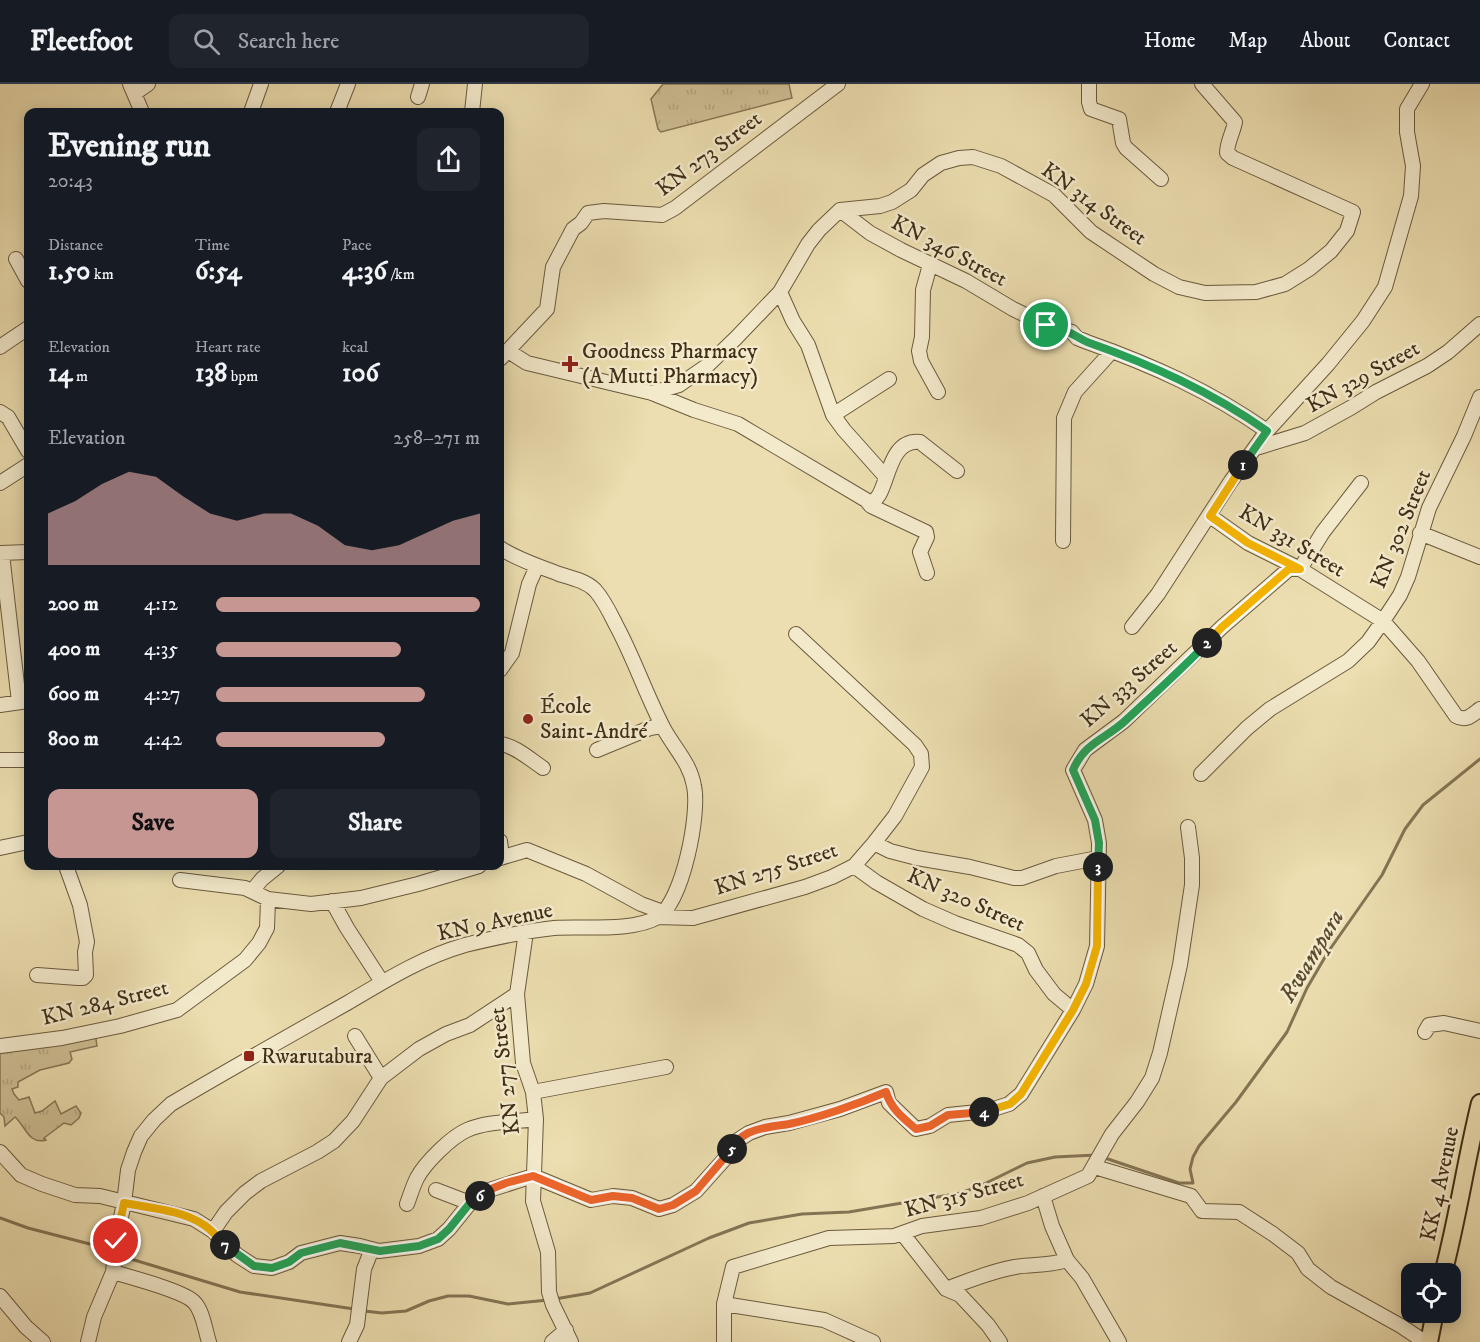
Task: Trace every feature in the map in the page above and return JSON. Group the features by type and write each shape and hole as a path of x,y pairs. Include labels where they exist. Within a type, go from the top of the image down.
{"main road":[{"name":"KK 4 Avenue","path":"1446,1263 1480,1103"},
{"path":"1427,1342 1432,1323"}],"street":[{"path":"140,108 132,88 148,84"},
{"path":"252,108 261,84"},
{"path":"339,108 348,84"},
{"path":"472,108 475,84"},
{"name":"KN 273 Street","path":"504,355 547,309 553,267 573,229 588,213 604,211 662,215 838,84"},
{"path":"1089,84 1091,110 1119,119 1126,148 1161,179"},
{"name":"KN 314 Street","path":"840,210 880,206 892,202 911,190 923,176 941,163 973,157 1001,166 1053,195 1091,232 1154,274 1179,287 1205,293 1256,292 1285,284 1309,269 1331,251 1347,231 1353,212 1233,158 1227,153 1227,145 1233,135 1235,122 1202,84"},
{"path":"1132,627 1158,594 1183,552 1267,431 1328,364 1362,321 1384,287 1411,196 1413,166 1407,132 1407,109 1422,84"},
{"path":"652,393 679,385 708,365 780,292 808,244 840,210"},
{"name":"KN 346 Street","path":"840,210 870,232 930,265 958,277 1013,309 1046,325 1072,332 1077,338 1192,385 1233,407 1267,431"},
{"path":"16,259 24,274"},
{"path":"930,265 923,290 922,337 919,351 921,361 938,392"},
{"path":"780,292 793,321 808,345 833,416 885,476"},
{"name":"KN 329 Street","path":"1256,448 1305,432 1427,366 1448,352 1480,324"},
{"path":"0,347 24,331"},
{"path":"1062,541 1064,418 1075,392 1112,351"},
{"path":"504,355 527,363 652,393 738,424 866,500 871,506 926,532 927,537 920,552 927,573"},
{"path":"833,416 889,379"},
{"name":"KN 302 Street","path":"1201,774 1247,728 1270,709 1348,661 1368,642 1400,595 1408,577 1429,508 1480,397"},
{"path":"0,412 8,417 24,444"},
{"path":"871,506 879,496 893,458 903,447 914,441 920,442 957,471"},
{"path":"0,483 24,468"},
{"path":"1300,569 1323,532 1361,483"},
{"name":"KN 331 Street","path":"1210,516 1248,543 1300,569 1383,621 1418,662 1461,720 1480,709"},
{"path":"1420,533 1480,557"},
{"path":"504,551 537,566 579,580 595,590 607,607 629,650 662,726 691,772 695,789 694,816 684,873 673,898 660,914 586,874 528,850 504,857"},
{"path":"0,705 24,702 1,554 24,552"},
{"path":"504,664 512,653 529,584 537,566"},
{"name":"KN 333 Street","path":"1098,858 1099,843 1095,820 1073,770 1085,750 1124,721 1222,627 1289,569 1300,569"},
{"name":"KN 275 Street","path":"660,914 693,918 805,887 854,866 895,816 922,766 921,754 915,745 796,634"},
{"path":"597,750 650,728 662,726"},
{"path":"504,744 543,768"},
{"path":"0,760 24,760"},
{"name":"KN 315 Street","path":"724,1342 724,1304 734,1268 829,1238 879,1238 922,1226 966,1221 1006,1211 1088,1176 1095,1167 1107,1141 1152,1078 1165,1037 1180,965 1192,885 1192,858 1188,827"},
{"path":"0,848 24,843"},
{"path":"0,1152 21,1175 75,1195 100,1196 178,1214 204,1224 237,1255 254,1266 272,1268 289,1262 301,1253 340,1243 380,1251 419,1246 438,1239 470,1203 486,1191 533,1176 591,1200 613,1196 632,1198 659,1209 673,1205 696,1191 730,1153 735,1142 749,1133 765,1127 789,1124 886,1092 889,1103 916,1129 930,1126 948,1115 987,1111 1010,1104 1031,1080 1086,984 1097,946 1098,858 1069,863 1022,878 1014,878 970,867 917,858 874,843"},
{"name":"KN 320 Street","path":"854,866 876,882 923,909 1018,945 1028,953 1036,970 1054,994 1073,1010"},
{"path":"37,975 83,978 86,975 87,942 80,905 67,870"},
{"path":"252,891 273,870"},
{"path":"180,880 245,888 268,899 311,904 361,898 465,870"},
{"name":"KN 284 Street","path":"0,1046 62,1038 120,1026 177,1010 245,960 252,952 267,928 268,899"},
{"path":"332,901 381,982"},
{"name":"KN 9 Avenue","path":"92,1340 94,1317 113,1272 128,1170 134,1152 141,1136 171,1104 248,1057 405,969 464,946 553,928 634,924 660,914"},
{"name":"KN 277 Street","path":"526,932 517,994 524,1063 534,1092 536,1119 532,1201 548,1252 549,1292 552,1305 568,1336"},
{"path":"213,1232 226,1212 244,1193 261,1181 334,1141 353,1121 381,1078 419,1049 470,1025 517,994"},
{"path":"1425,1032 1429,1025 1444,1023 1480,1031"},
{"path":"356,1036 381,1078"},
{"path":"534,1092 666,1068"},
{"path":"407,1204 417,1178 436,1155 467,1130 536,1119"},
{"path":"1095,1167 1191,1196 1202,1211 1239,1212 1273,1233 1298,1253 1308,1269 1331,1287 1427,1342"},
{"path":"436,1190 470,1203"},
{"path":"1043,1196 1052,1226 1067,1260 1082,1278 1119,1342"},
{"path":"902,1233 946,1289 960,1295 988,1325 1000,1342"},
{"path":"349,1342 357,1325 364,1269 372,1249"},
{"path":"946,1289 1002,1270 1052,1265 1067,1260"},
{"path":"113,1272 182,1294 193,1300 199,1309 209,1342"},
{"path":"0,1296 26,1327 43,1342"},
{"path":"724,1304 824,1320 873,1342"},
{"path":"552,1342 568,1336"}],"green space":[{"path":"663,84 789,84 792,98 661,132 658,129 651,99"},
{"path":"95,1033 97,1046 70,1052 72,1059 69,1063 40,1070 18,1082 18,1087 12,1089 19,1100 29,1097 35,1113 42,1111 55,1101 61,1114 76,1106 81,1113 79,1118 71,1125 64,1123 44,1138 46,1140 40,1141 32,1138 15,1117 5,1126 4,1117 0,1113 0,1048"}],"waterway":[{"name":"Rwampara","path":"1102,1157 1179,1183 1193,1183 1190,1169 1199,1146 1236,1102 1287,1032 1307,988 1328,952 1382,875 1405,829 1423,805 1480,759"},
{"path":"555,1299 590,1293 709,1238 749,1223 802,1214 849,1212 961,1193 1027,1163 1055,1157 1096,1155"},
{"path":"0,1218 28,1228 109,1249"},
{"path":"121,1256 240,1292 354,1309"},
{"path":"364,1311 382,1313 406,1311 448,1296 469,1296 508,1304 548,1300"}],"place":[{"name":"Goodness Pharmacy (A Mutti Pharmacy)","path":"570,364"},
{"name":"École Saint-André","path":"528,719"},
{"name":"Rwarutabura","path":"249,1056"}],"route":[{"path":"116,1241 124,1203 194,1219 204,1224 224,1245 254,1266 272,1268 289,1262 301,1253 340,1243 380,1251 398,1250 438,1239 470,1203 486,1191 533,1176 591,1200 613,1196 632,1198 659,1209 673,1205 696,1191 730,1153 735,1142 765,1127 789,1124 871,1099 886,1092 889,1103 900,1115 916,1129 922,1129 948,1115 987,1111 1010,1104 1021,1094 1073,1010 1086,984 1097,946 1099,843 1095,820 1073,770 1078,760 1085,750 1124,721 1222,627 1289,569 1300,569 1248,543 1210,516 1231,481 1267,431 1233,407 1192,385 1077,338 1072,332 1046,325"}]}
